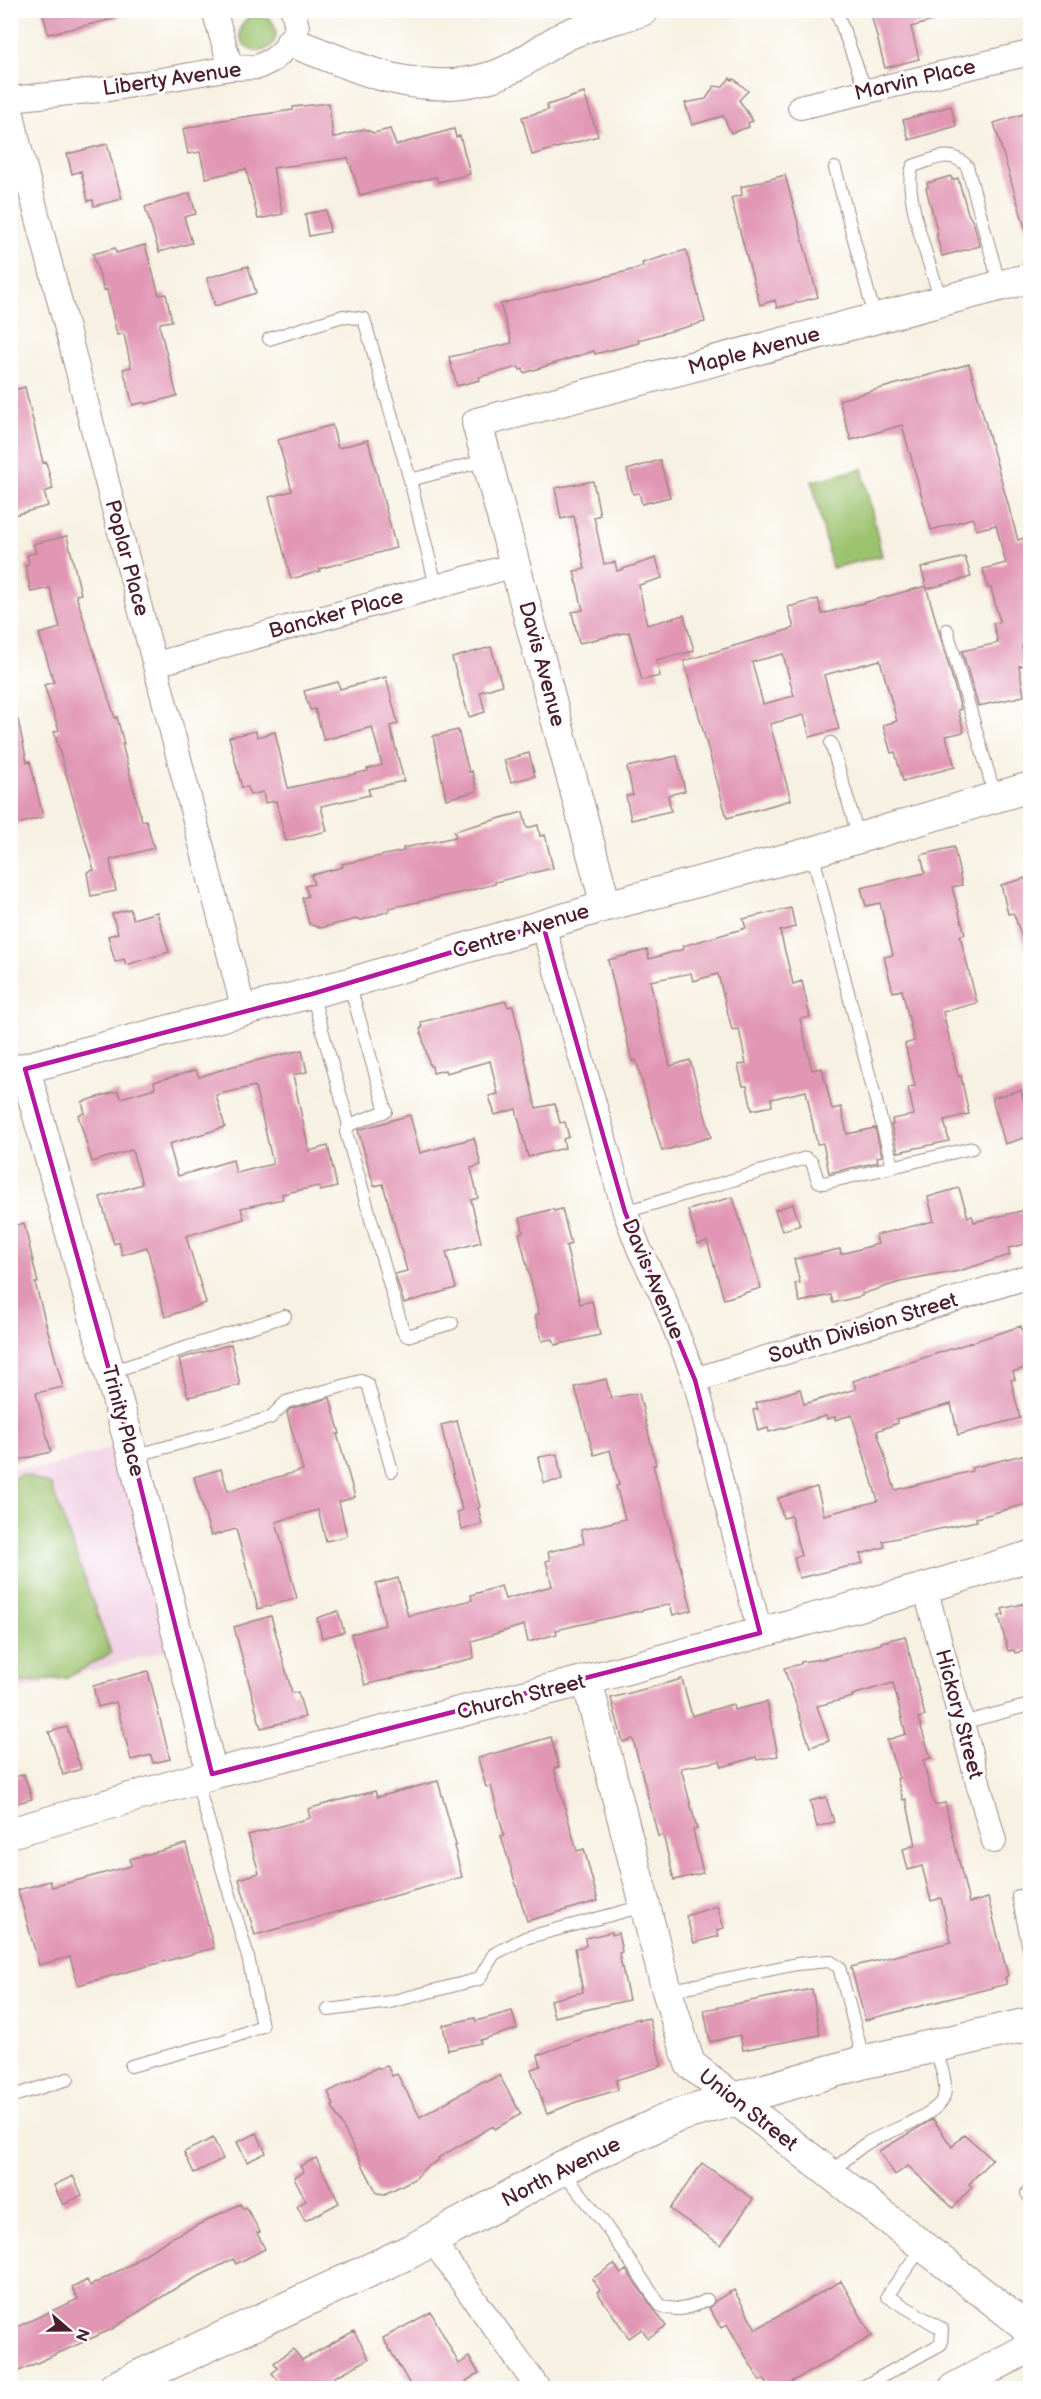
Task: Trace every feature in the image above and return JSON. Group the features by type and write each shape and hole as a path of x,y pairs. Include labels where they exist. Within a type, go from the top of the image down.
{"main road":[{"name":"North Avenue","path":"116,2388 432,2240 561,2169 676,2116 864,2062 1030,2024"}],"street":[{"path":"293,10 297,27 291,42 374,74 408,83 452,86 496,76 573,32 644,10"},
{"path":"220,13 231,68"},
{"name":"Liberty Avenue","path":"10,99 110,89 231,68 258,68 274,59 291,42"},
{"name":"Marvin Place","path":"800,106 1030,53"},
{"name":"Poplar Place","path":"10,104 19,147 156,664 244,1011"},
{"name":"Maple Avenue","path":"477,423 1030,278"},
{"name":"Davis Avenue","path":"477,423 606,906"},
{"name":"Bancker Place","path":"156,664 515,565"},
{"name":"Centre Avenue","path":"18,1071 312,994 606,906 812,852 1030,787"},
{"name":"Davis Avenue","path":"543,925 625,1212 663,1298 695,1380 760,1633"},
{"name":"Trinity Place","path":"18,1071 110,1372 133,1456 204,1777"},
{"name":"South Division Street","path":"695,1380 1030,1276"},
{"name":"Church Street","path":"10,1833 204,1777 587,1680 925,1588 1030,1556"},
{"name":"Hickory Street","path":"925,1588 994,1841"},
{"name":"Union Street","path":"587,1680 667,1991 690,2064 1025,2325 1030,2336"},
{"path":"432,2240 538,2388"},
{"path":"954,2388 1030,2347"}],"lane":[{"path":"836,10 866,91"},
{"path":"942,302 920,233 909,184 909,173 913,166 950,155 959,157 967,166 1000,286"},
{"path":"835,168 875,319"},
{"path":"268,339 344,316 364,319 410,480 436,586"},
{"path":"410,480 486,460"},
{"path":"947,630 995,796"},
{"path":"831,743 859,838"},
{"path":"812,852 893,1167"},
{"path":"349,983 386,1111 349,1125 345,1132 403,1332 407,1336 452,1323"},
{"path":"312,994 349,1125"},
{"path":"625,1212 806,1158 812,1162 818,1181 824,1184 972,1148"},
{"path":"110,1372 285,1316"},
{"path":"133,1456 270,1418 285,1402 361,1381 368,1384 392,1471"},
{"path":"962,1723 1030,1705"},
{"path":"131,2066 223,2041 262,2026 248,1957 204,1777"},
{"path":"1018,1896 1030,1953"},
{"path":"328,2010 390,2002 479,1979 494,1954 525,1938 645,1906"},
{"path":"667,1991 797,1964 829,1961 838,1967 845,1985 864,2062"},
{"path":"830,2174 865,2144 926,2114 940,2103 944,2098 945,2083 935,2047"},
{"path":"10,2097 68,2079"},
{"path":"561,2169 603,2222 660,2305 671,2310 690,2308 707,2300"},
{"path":"1030,2188 1027,2193 1030,2198"},
{"path":"861,2388 941,2344 942,2330 886,2296 924,2246"}],"highlighted area":[{"path":"543,925 625,1212 695,1380 760,1633 212,1774 133,1456 25,1069 312,994"}],"shaded area":[{"path":"134,1441 193,1643 11,1693 10,1467 42,1469"}],"green space":[{"path":"258,15 270,21 276,33 270,45 258,51 246,45 240,33 246,21"},
{"path":"862,469 882,556 832,568 812,481"},
{"path":"22,1474 51,1485 111,1653 67,1678 11,1684 11,1479"}],"building":[{"path":"42,10 117,10 118,18 48,34"},
{"path":"870,10 949,10 950,16 911,27 919,59 885,68"},
{"path":"730,78 748,91 739,100 753,121 748,123 749,127 731,133 723,116 692,125 685,103 706,99 714,86 722,87"},
{"path":"584,93 598,136 532,155 522,117 548,110 547,105"},
{"path":"329,103 333,138 364,129 374,133 390,129 396,145 454,129 456,137 460,136 470,174 438,182 436,177 360,195 348,158 273,168 283,214 258,219 246,169 206,178 200,152 188,154 183,129 222,120 293,110 293,107"},
{"path":"951,106 956,126 909,140 903,120"},
{"path":"1030,112 1030,230 1026,231 994,123"},
{"path":"107,144 122,199 94,206 93,200 88,201 81,171 72,174 67,154"},
{"path":"785,175 818,297 777,308 775,300 760,305 731,198 742,195 741,187"},
{"path":"951,176 952,180 958,178 980,246 942,256 926,188 927,183"},
{"path":"190,193 196,214 184,217 192,243 159,252 145,207"},
{"path":"326,210 330,232 309,236 305,214"},
{"path":"145,245 159,295 166,294 172,321 160,323 160,328 177,396 133,405 123,369 131,367 124,334 117,335 107,289 104,290 93,254 115,248 116,253"},
{"path":"686,250 705,322 638,340 639,343 595,354 594,351 524,373 519,367 479,377 480,380 457,386 449,357 512,343 500,304 643,267 642,263"},
{"path":"248,266 256,293 215,306 207,278"},
{"path":"969,364 1018,540 1028,537 1030,547 1030,644 1022,646 1026,665 1019,666 1024,696 978,706 962,651 998,643 993,623 1000,622 991,588 988,588 983,569 1006,563 996,525 976,530 973,518 931,530 902,425 851,440 839,400"},
{"path":"25,387 43,463 46,462 53,489 44,492 48,506 10,516 10,391"},
{"path":"332,425 338,448 368,440 396,548 291,579 269,497 292,491 278,440"},
{"path":"660,460 670,497 642,504 639,493 633,494 627,470"},
{"path":"593,481 600,515 594,517 604,564 615,562 617,571 656,558 662,578 639,585 647,625 684,615 694,651 656,660 660,676 642,680 629,632 579,643 572,612 583,610 574,571 585,569 574,516 561,519 555,488"},
{"path":"67,536 81,594 76,595 115,718 117,717 142,821 146,820 154,848 110,860 116,891 91,896 87,872 94,870 54,732 59,730 44,685 54,682 39,634 60,628 50,588 31,592 25,565 29,564 27,555 36,553 33,544"},
{"path":"965,557 971,577 927,589 921,568"},
{"path":"926,586 961,709 958,710 964,732 946,736 955,767 903,781 895,752 891,753 883,725 897,721 880,660 824,675 839,729 810,737 804,715 770,724 791,800 727,818 684,661 794,628 788,607 818,599 822,614","holes":["783,654 794,696 763,704 752,662"]},
{"path":"491,647 502,685 480,692 485,712 469,717 452,658"},
{"path":"386,677 398,724 390,726 404,781 368,789 370,795 321,806 327,831 286,841 276,801 265,803 263,792 250,795 248,787 242,788 229,737 256,731 257,737 275,732 288,788 368,771 367,769 382,765 372,727 324,740 315,709 310,710 304,691 338,682 340,689"},
{"path":"18,720 43,817 10,826 10,721"},
{"path":"458,730 469,772 472,771 477,791 446,799 433,736"},
{"path":"529,753 535,776 511,782 504,760"},
{"path":"677,756 685,791 668,795 671,811 631,820 626,796 633,795 627,767"},
{"path":"523,812 527,828 538,825 540,836 545,835 553,868 464,892 389,908 389,911 362,920 357,919 320,928 309,924 302,898 308,896 305,886 314,884 311,875 343,867 342,864 404,851 403,848 456,837 454,831"},
{"path":"954,847 962,885 952,887 965,934 960,936 977,1003 943,1012 969,1114 944,1120 949,1141 898,1152 891,1125 893,1125 892,1119 914,1115 908,1087 915,1086 905,1044 914,1041 902,990 893,992 884,957 893,955 880,903 866,906 861,888 925,873 921,855"},
{"path":"1030,877 1030,952 1027,953 1015,917 1013,913 1008,914 1001,885"},
{"path":"791,908 795,927 780,931 793,984 802,981 810,1017 800,1019 812,1070 822,1068 832,1109 841,1107 847,1134 875,1128 882,1156 877,1157 878,1162 829,1173 823,1143 817,1144 806,1091 771,1099 772,1106 752,1110 747,1086 743,1086 738,1065 746,1064 739,1029 732,1030 718,974 693,981 691,973 650,981 670,1066 690,1060 711,1137 662,1151 636,1060 632,1061 608,960 647,950 649,959 684,949 683,946 746,928 743,919"},
{"path":"130,909 133,919 157,912 169,952 126,965 124,959 115,962 108,936 118,933 112,914"},
{"path":"506,1001 508,1007 513,1006 536,1108 555,1104 560,1123 565,1122 569,1137 563,1139 565,1148 528,1157 516,1109 495,1115 489,1096 498,1094 490,1061 446,1073 445,1070 433,1073 432,1066 430,1066 420,1029 422,1028 421,1022"},
{"path":"302,1050 307,1072 293,1075 309,1151 328,1146 337,1187 320,1191 319,1186 282,1194 283,1199 241,1208 244,1219 186,1236 206,1303 165,1317 147,1247 122,1255 119,1242 114,1244 100,1197 142,1184 132,1150 92,1162 78,1115 85,1113 82,1102 118,1091 121,1098 155,1088 154,1082 196,1070 199,1077 233,1066","holes":["255,1086 273,1164 236,1173 233,1160 178,1176 169,1144 225,1127 216,1095"]},
{"path":"1021,1090 1030,1124 1030,1136 1005,1144 992,1098"},
{"path":"410,1115 420,1153 474,1138 481,1165 471,1168 478,1198 471,1200 481,1242 446,1252 456,1288 404,1303 395,1274 407,1271 383,1184 374,1186 358,1130"},
{"path":"959,1188 968,1217 972,1216 974,1222 1030,1209 1030,1243 1008,1248 1010,1255 959,1271 900,1282 862,1294 862,1296 833,1303 831,1295 800,1302 795,1284 800,1283 794,1259 840,1249 841,1254 878,1244 876,1235 934,1221 928,1197"},
{"path":"733,1197 761,1288 724,1299 707,1241 698,1244 688,1210"},
{"path":"793,1204 800,1225 782,1231 775,1210"},
{"path":"553,1209 554,1211 562,1209 571,1244 566,1246 580,1304 592,1301 600,1335 555,1345 553,1339 542,1341 535,1315 539,1314 519,1233 523,1232 520,1218"},
{"path":"24,1223 38,1283 35,1283 63,1387 36,1393 51,1452 10,1462 10,1227"},
{"path":"1021,1326 1023,1334 1027,1333 1030,1343 1030,1366 1013,1372 1015,1379 1011,1380 1020,1418 958,1435 951,1404 896,1419 898,1423 877,1431 895,1490 972,1471 971,1468 1030,1453 1030,1503 976,1518 977,1521 883,1541 885,1547 860,1554 863,1563 799,1578 794,1557 801,1556 791,1516 783,1518 778,1498 817,1487 824,1515 878,1501 852,1415 835,1420 835,1417 827,1419 826,1416 769,1432 768,1428 758,1431 753,1410 758,1409 756,1403 800,1389 804,1404 856,1389 853,1381"},
{"path":"231,1344 240,1385 188,1397 179,1359"},
{"path":"606,1379 611,1398 639,1393 656,1465 653,1465 692,1610 673,1615 670,1604 556,1630 557,1634 528,1642 524,1625 472,1641 474,1658 365,1685 351,1634 385,1625 376,1584 398,1578 408,1616 472,1600 471,1595 501,1586 505,1599 552,1586 546,1561 550,1560 548,1552 584,1543 581,1530 625,1519 610,1450 594,1455 575,1387"},
{"path":"330,1398 340,1434 337,1434 355,1497 339,1502 347,1536 326,1541 318,1510 276,1522 297,1598 258,1609 236,1529 211,1536 194,1477 221,1469 228,1491 303,1470 287,1413 290,1409"},
{"path":"457,1421 480,1507 478,1508 482,1524 462,1530 457,1512 462,1510 441,1425"},
{"path":"557,1454 562,1480 544,1483 539,1457"},
{"path":"1030,1602 1030,1650 1015,1653 1014,1650 1008,1651 999,1616 1004,1615 1002,1609"},
{"path":"338,1611 344,1632 322,1638 317,1618"},
{"path":"271,1616 292,1693 298,1692 305,1717 261,1728 234,1627"},
{"path":"905,1636 925,1716 918,1718 931,1758 923,1760 933,1802 935,1805 945,1803 969,1903 988,1898 1008,1976 1005,1977 1007,1984 865,2020 851,1967 951,1942 941,1898 931,1901 922,1866 908,1870 903,1849 916,1845 906,1799 903,1800 897,1779 899,1778 887,1740 906,1734 893,1683 852,1695 853,1697 817,1706 829,1741 810,1747 784,1668"},
{"path":"148,1671 170,1759 153,1763 151,1755 131,1760 116,1702 98,1707 93,1686"},
{"path":"682,1679 692,1716 733,1704 734,1710 767,1702 778,1756 757,1760 756,1757 722,1767 720,1761 681,1768 697,1829 693,1830 703,1873 674,1880 664,1838 662,1835 658,1836 633,1739 623,1742 611,1698"},
{"path":"67,1727 81,1769 63,1775 49,1732"},
{"path":"551,1737 559,1767 554,1768 577,1851 584,1849 598,1901 527,1921 501,1836 504,1835 491,1786 486,1787 478,1758"},
{"path":"24,1774 32,1799 10,1805 10,1779"},
{"path":"438,1781 456,1845 454,1846 462,1877 255,1935 239,1879 259,1873 248,1835 310,1818 308,1809 329,1803 375,1791 377,1797"},
{"path":"826,1797 834,1822 817,1827 810,1801"},
{"path":"186,1844 214,1948 78,1985 70,1957 39,1965 18,1890 50,1881 52,1887 131,1866 130,1859"},
{"path":"717,1906 724,1928 717,1930 719,1936 694,1943 686,1916"},
{"path":"612,1932 612,1935 618,1933 622,1952 619,1953 629,2000 554,2017 550,2000 583,1992 575,1948 586,1946 585,1938"},
{"path":"812,1989 820,2035 743,2050 740,2035 710,2042 704,2010"},
{"path":"512,2011 517,2029 480,2040 481,2043 448,2050 443,2025 475,2018 476,2021"},
{"path":"639,2018 639,2020 649,2018 662,2066 616,2080 618,2090 576,2102 547,2114 531,2069 541,2066 538,2055"},
{"path":"387,2065 392,2076 397,2074 420,2117 485,2080 486,2082 499,2075 521,2114 495,2129 493,2126 438,2158 439,2160 425,2168 416,2178 385,2194 377,2193 332,2106 334,2105 328,2092 378,2067 380,2069"},
{"path":"933,2119 952,2147 964,2134 992,2159 969,2184 972,2187 953,2208 908,2166 895,2175 879,2151"},
{"path":"257,2133 266,2153 247,2162 237,2142"},
{"path":"213,2138 223,2159 194,2173 184,2152"},
{"path":"316,2158 339,2203 305,2221 297,2206 306,2201 294,2177 304,2172 300,2166"},
{"path":"702,2163 753,2199 721,2245 670,2209"},
{"path":"73,2176 82,2195 63,2205 54,2185"},
{"path":"240,2204 243,2209 246,2207 260,2232 257,2233 265,2249 236,2264 233,2259 176,2288 112,2329 10,2375 10,2330 78,2299 72,2288 87,2280 90,2286 135,2262 171,2238"},
{"path":"614,2264 621,2274 626,2270 666,2326 648,2338 642,2329 629,2338 597,2292 600,2290 592,2279"},
{"path":"841,2281 872,2336 781,2388 770,2388 764,2379 760,2381 727,2324 721,2328 709,2308 715,2301 734,2290 756,2329"},
{"path":"431,2312 459,2364 469,2357 479,2373 466,2381 471,2388 412,2388 383,2338"},
{"path":"354,2331 369,2359 335,2377 320,2388 284,2388 272,2373 278,2368 274,2363 293,2349 302,2360"}]}
